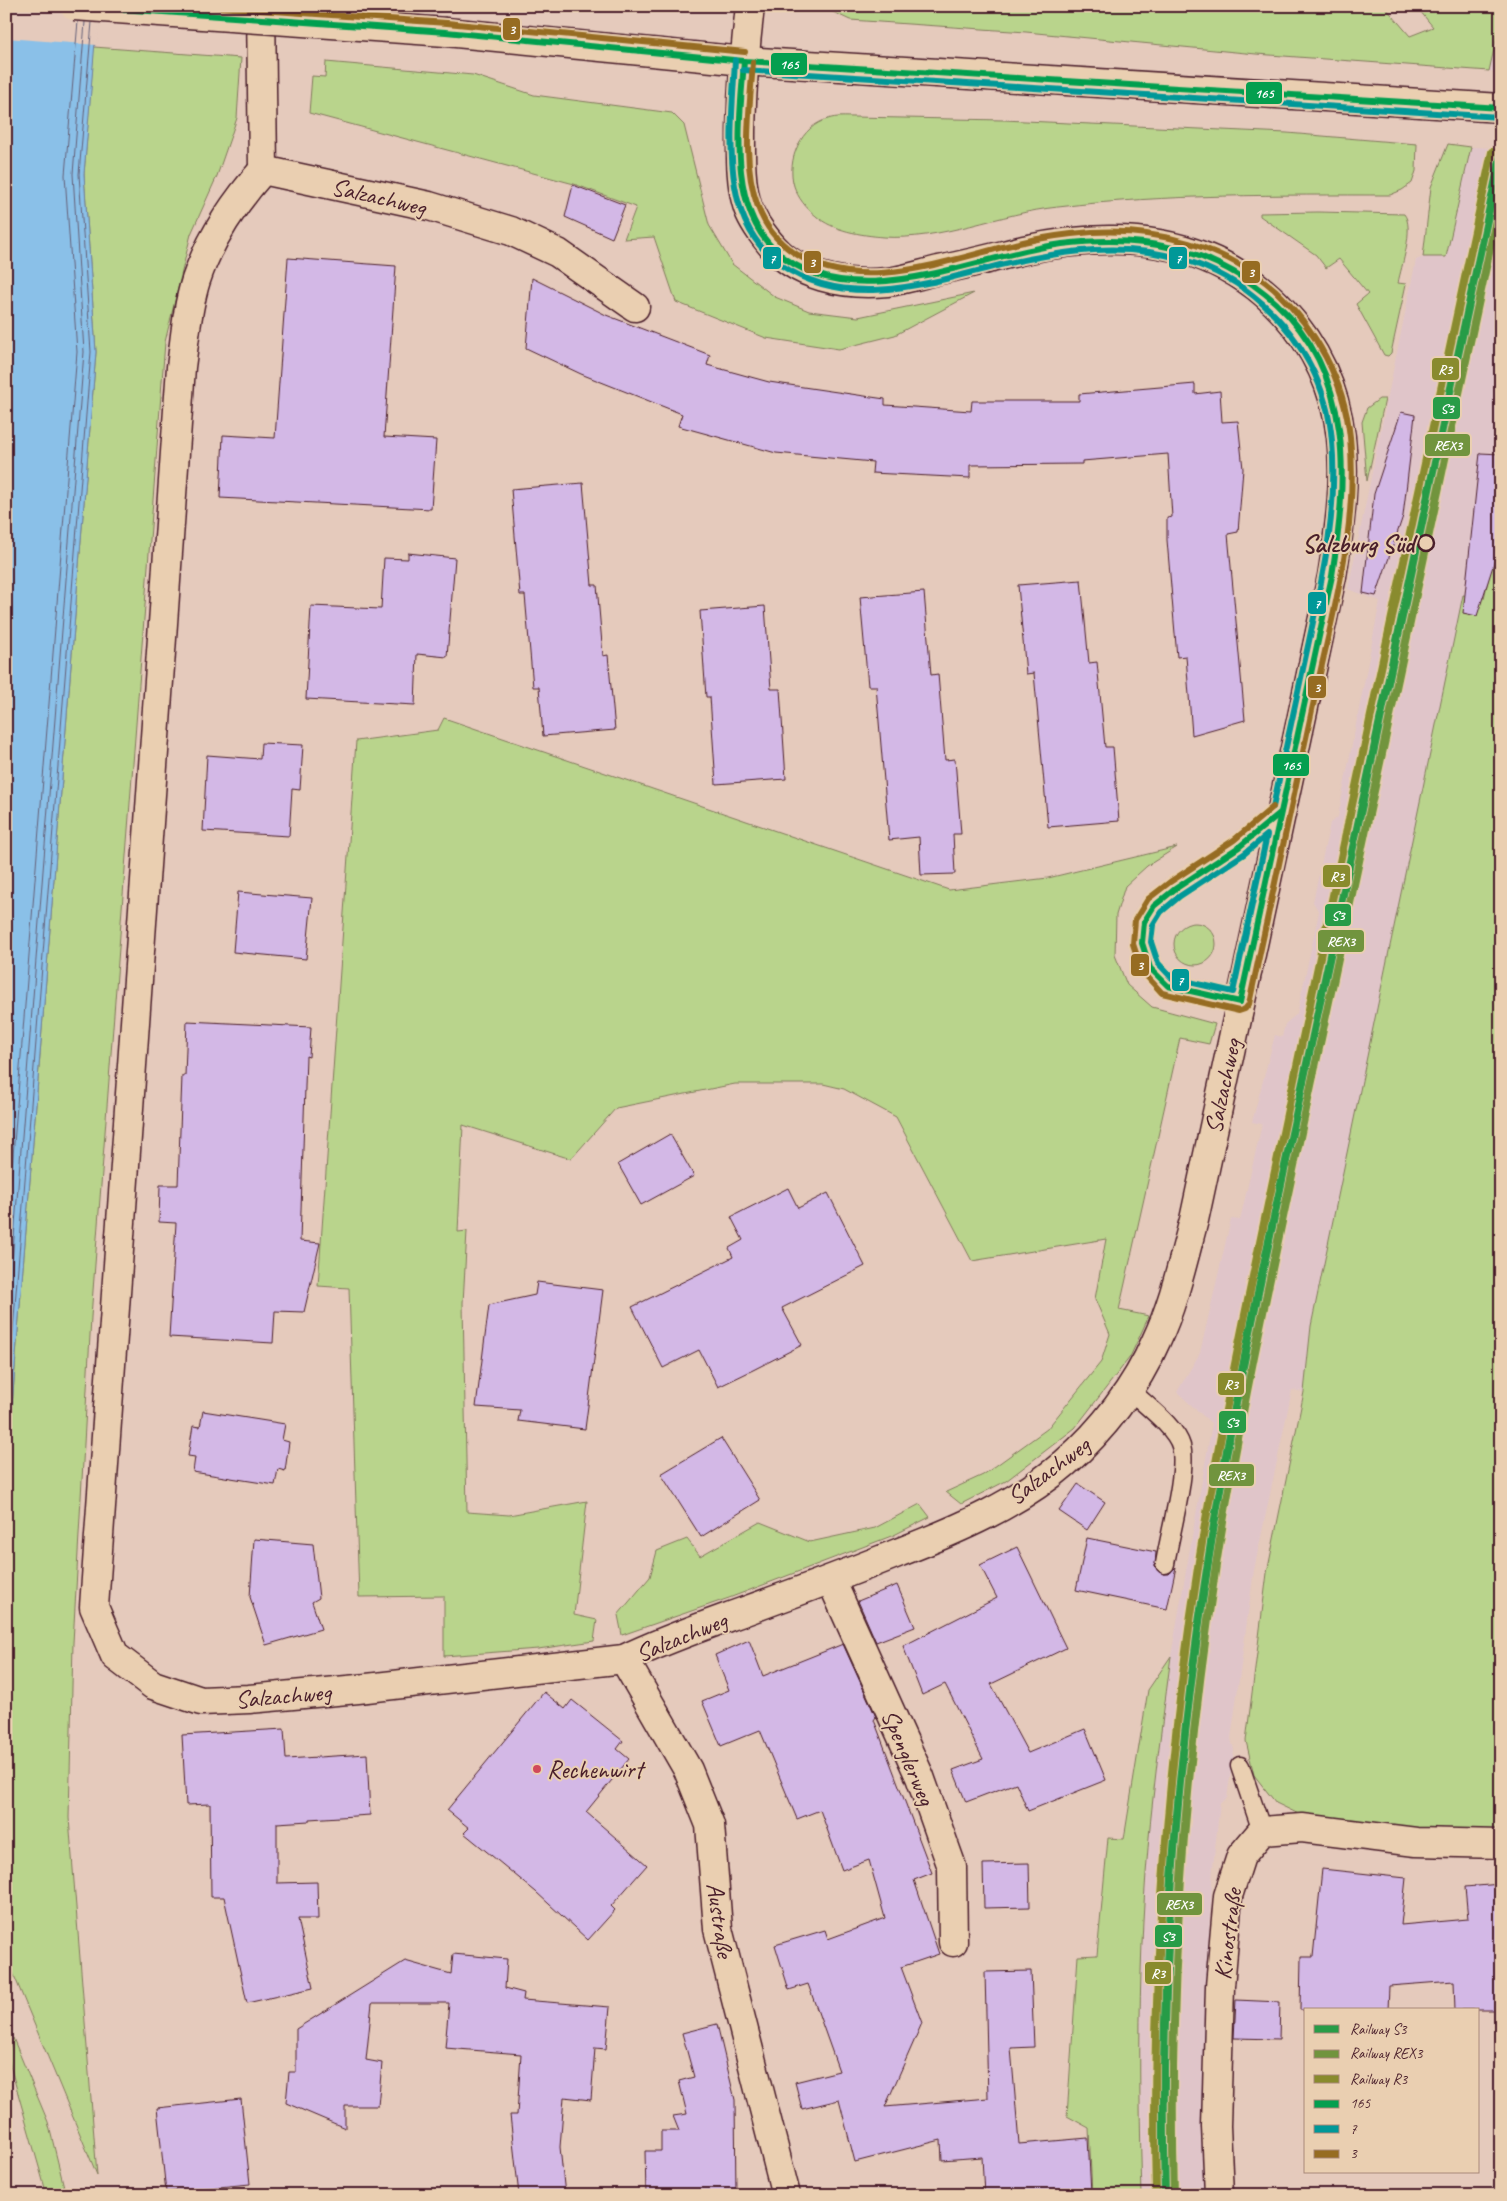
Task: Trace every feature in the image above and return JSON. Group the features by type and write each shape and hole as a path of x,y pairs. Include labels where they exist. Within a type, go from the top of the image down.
{"street":[{"path":"74,6 446,32 744,60 1501,108"},
{"path":"261,6 263,170"},
{"name":"Salzachweg","path":"635,307 558,253 511,231 429,206 263,170 238,200 220,227 209,249 194,289 187,321 181,367 94,1607 115,1656 154,1685 201,1700 250,1699 624,1659 653,1644 831,1580 965,1526 1029,1490 1065,1464 1101,1428 1130,1390 1156,1341 1172,1298 1194,1220 1332,576 1343,507 1344,456 1338,415 1330,386 1316,355 1293,321 1268,294 1238,272 1200,254 1160,243 1108,240 1065,243 889,282 862,283 832,280 807,272 789,262 774,250 757,228 747,207 743,185 741,158 744,60 750,6"},
{"name":"Spenglerweg","path":"831,1580 920,1777 952,1867 953,1942"},
{"name":"Austraße","path":"624,1659 688,1770 710,1825 718,1929 786,2195"},
{"path":"1262,1831 1302,1828 1416,1842 1501,1844"},
{"name":"Kinostraße","path":"1219,2195 1216,2126 1220,1986 1228,1896 1241,1856 1262,1831"}],"lane":[{"path":"1240,1002 1168,986 1150,968 1142,943 1144,922 1154,906 1175,889 1239,848 1280,813"},
{"path":"1130,1390 1171,1429 1181,1445 1183,1466 1165,1564"},
{"path":"1240,1766 1262,1831"}],"shaded area":[{"path":"1501,19 1501,72 1489,71"},
{"path":"1471,147 1501,148 1501,524 1484,599 1464,595 1311,1326 1304,1392 1292,1390 1254,1570 1231,1739 1234,1750 1227,1798 1220,1803 1213,1867 1206,1983 1208,2195 1142,2195 1140,2022 1144,1905 1152,1799 1171,1656 1212,1424 1177,1392 1200,1353 1231,1219 1240,1220 1262,1124 1252,1122 1275,1035 1282,1037 1285,1024 1297,1014 1319,912 1313,902 1330,823 1338,817 1380,601 1348,589 1416,260 1423,257 1446,257"}],"green space":[{"path":"820,6 1381,6 1386,8 1410,36 1433,27 1416,6 1501,6 1501,19 1489,71 1256,54 1026,32 850,20"},
{"path":"94,47 241,58 237,118 217,176 191,234 165,342 91,1317 73,1643 69,1818 97,2175 6,1956 6,1481 96,352 84,174"},
{"path":"326,62 473,75 534,95 672,113 684,125 709,225 732,264 775,297 809,311 858,317 974,293 895,335 839,349 766,338 676,302 654,237 624,239 636,207 574,184 309,113 312,76 325,77"},
{"path":"838,117 1003,120 1287,133 1417,144 1416,171 1412,183 1390,195 1182,197 1099,203 1036,210 949,231 905,237 866,235 839,229 812,213 798,195 794,186 792,166 798,145 810,129 828,119"},
{"path":"1448,144 1471,147 1446,257 1423,257 1431,187"},
{"path":"1260,213 1404,214 1407,220 1408,237 1398,283 1406,284 1391,353 1388,356 1384,355 1356,304 1368,294 1339,259 1326,268 1316,255 1260,216"},
{"path":"1379,399 1385,399 1367,481 1362,422 1367,408"},
{"path":"1501,524 1501,1832 1415,1832 1307,1818 1276,1803 1254,1775 1246,1741 1267,1573 1304,1392 1311,1326 1463,595 1484,598"},
{"path":"444,718 949,890 1048,878 1177,847 1147,866 1125,886 1116,915 1115,955 1127,985 1152,1007 1215,1024 1209,1044 1180,1038 1119,1310 1149,1316 1130,1357 1075,1428 1006,1481 961,1504 946,1492 983,1475 1047,1429 1101,1362 1110,1334 1095,1299 1106,1239 972,1261 896,1117 844,1089 823,1084 735,1084 616,1108 571,1159 463,1125 458,1232 467,1231 463,1303 467,1512 509,1515 587,1501 574,1615 597,1620 594,1641 538,1649 444,1656 444,1596 359,1597 349,1288 318,1286 356,741 438,730"},
{"path":"1199,923 1207,926 1213,932 1216,944 1213,956 1207,962 1191,965 1183,962 1177,956 1174,940 1177,932 1183,926"},
{"path":"920,1504 930,1517 894,1535 729,1598 622,1635 618,1615 650,1577 657,1551 687,1539 700,1556 760,1522 810,1542 875,1528"},
{"path":"1171,1656 1153,1798 1144,1897 1140,1996 1142,2195 1092,2195 1089,2128 1067,2116 1078,1956 1097,1955 1108,1838 1124,1839 1148,1690"},
{"path":"13,2038 48,2122 66,2195 47,2195 7,2055"}],"water":[{"path":"6,6 98,6 84,174 96,352 6,1481"}],"pier":[{"path":"6,6 100,6 97,45 6,38"}],"building":[{"path":"573,185 625,205 612,238 565,217"},
{"path":"288,258 396,266 384,437 436,440 431,509 220,498 223,435 275,438"},
{"path":"532,278 606,315 710,355 707,365 769,382 885,399 885,405 971,411 972,401 1079,401 1079,394 1195,384 1195,394 1220,391 1222,422 1238,421 1243,469 1238,532 1228,534 1245,720 1192,735 1186,656 1177,657 1167,540 1167,518 1172,517 1168,454 1082,461 1082,464 970,465 970,478 872,473 873,462 776,453 678,426 682,414 581,374 526,348"},
{"path":"1401,412 1415,415 1403,516 1376,596 1363,593 1374,494"},
{"path":"1480,453 1501,454 1501,541 1477,616 1463,613"},
{"path":"583,483 592,585 597,585 603,656 608,655 615,730 543,736 539,687 533,687 525,595 520,595 511,489"},
{"path":"408,553 455,558 447,657 417,654 415,705 306,699 311,606 381,609 384,558 408,559"},
{"path":"1081,580 1089,663 1097,662 1105,747 1113,747 1119,821 1048,827 1034,673 1026,674 1018,585"},
{"path":"924,592 931,675 938,674 945,760 955,759 961,834 953,834 955,874 921,875 919,837 889,840 876,686 868,686 860,597"},
{"path":"765,606 771,689 780,689 786,779 716,784 710,697 706,697 700,611"},
{"path":"261,743 303,745 300,790 292,789 289,836 203,831 207,755 260,759"},
{"path":"238,892 312,898 306,959 233,952"},
{"path":"187,1021 311,1027 309,1057 306,1056 300,1241 320,1243 304,1312 275,1311 273,1343 169,1337 176,1223 159,1222 160,1185 178,1185 182,1076 185,1076"},
{"path":"670,1134 694,1176 641,1205 618,1164"},
{"path":"788,1188 798,1208 828,1193 865,1266 782,1308 802,1345 753,1370 718,1387 699,1350 663,1368 632,1307 733,1257 729,1248 743,1240 731,1217"},
{"path":"537,1282 603,1290 585,1429 518,1421 520,1410 476,1407 489,1305 535,1295"},
{"path":"203,1411 285,1424 282,1440 289,1442 285,1471 278,1469 275,1485 193,1472 195,1457 188,1456 193,1426 200,1427"},
{"path":"721,1438 760,1500 701,1537 661,1474"},
{"path":"1078,1484 1105,1502 1087,1530 1059,1511"},
{"path":"1087,1538 1156,1552 1155,1567 1163,1574 1169,1574 1176,1567 1167,1609 1076,1590"},
{"path":"254,1539 313,1544 319,1598 312,1602 321,1629 266,1645 250,1597"},
{"path":"1017,1547 1066,1648 991,1684 1028,1753 1085,1729 1106,1780 1028,1811 1016,1783 966,1802 953,1770 983,1759 945,1684 922,1695 903,1646 997,1598 980,1565"},
{"path":"897,1585 915,1627 876,1642 858,1601"},
{"path":"749,1640 763,1676 843,1644 876,1717 874,1720 932,1873 914,1880 939,1954 901,1967 922,2023 885,2107 988,2098 985,1972 1031,1971 1034,2047 1011,2048 1019,2144 1088,2138 1091,2193 984,2195 982,2157 942,2160 941,2140 855,2162 839,2100 802,2109 795,2082 839,2071 808,1984 789,1990 775,1945 825,1930 828,1939 885,1918 869,1860 842,1870 820,1810 797,1819 760,1730 721,1746 702,1701 729,1690 715,1655"},
{"path":"544,1692 565,1709 572,1700 623,1741 617,1749 629,1759 586,1812 647,1865 611,1906 615,1910 588,1940 536,1892 464,1833 469,1828 447,1810"},
{"path":"284,1729 286,1759 367,1754 370,1815 277,1823 277,1883 317,1882 318,1919 298,1919 313,1988 247,2003 224,1897 211,1897 210,1804 186,1805 182,1735"},
{"path":"1029,1863 1030,1907 984,1908 983,1864"},
{"path":"1322,1869 1406,1878 1401,1925 1468,1919 1465,1887 1501,1884 1501,2010 1455,2008 1454,1981 1389,1986 1388,2008 1304,2008 1304,2010 1300,2010 1301,1957 1313,1957"},
{"path":"453,1954 507,1959 505,1988 524,1993 523,2000 610,2007 606,2049 595,2048 591,2100 564,2097 560,2147 565,2195 519,2195 510,2115 517,2115 521,2054 445,2048 449,2003 372,2003 366,2060 382,2063 378,2106 345,2106 345,2128 286,2103 289,2072 296,2072 296,2029 405,1961 451,1974"},
{"path":"1236,2000 1280,2002 1279,2039 1234,2038"},
{"path":"717,2024 735,2100 736,2195 646,2195 645,2151 661,2151 661,2131 679,2131 673,2116 687,2114 679,2081 694,2077 682,2033"},
{"path":"241,2099 250,2184 166,2192 157,2108"}],"rail line":[{"name":"R3","path":"1156,2195 1156,2036 1163,1877 1178,1719 1199,1561 1220,1440 1256,1260 1492,152"},
{"name":"S3","path":"1165,2195 1165,2036 1167,1956 1172,1877 1178,1798 1196,1641 1208,1562 1240,1381 1376,734 1501,155"},
{"name":"REX3","path":"1174,2195 1174,2037 1181,1879 1195,1722 1216,1565 1236,1447 1272,1271 1501,197"}],"transit line":[{"name":"165","path":"78,6 446,32 744,61 1501,108"},
{"name":"3","path":"203,6 447,23 745,52"},
{"name":"7","path":"735,60 732,155 737,198 745,220 756,241 781,265 807,279 834,287 861,290 889,289 917,285 1000,265 1058,254 1117,249 1140,251 1184,260 1226,277 1245,289 1263,304 1290,333 1311,366 1325,402 1332,441 1333,492 1328,542 1319,591 1273,807"},
{"name":"165","path":"744,61 740,109 740,162 743,187 750,211 760,233 776,251 807,271 841,280 877,282 915,277 1028,250 1062,244 1092,241 1121,241 1149,244 1176,249 1202,257 1228,269 1252,284 1276,303 1302,332 1320,363 1332,396 1339,431 1342,467 1337,540 1332,576 1240,1002"},
{"name":"3","path":"753,62 748,153 753,189 758,207 768,227 782,243 793,252 819,265 846,272 875,273 934,265 1046,237 1092,232 1141,233 1189,243 1212,251 1234,262 1275,290 1303,321 1326,357 1342,395 1347,416 1352,470 1348,535 1343,568 1249,1004 1245,1009 1239,1011 1162,993 1142,971 1133,944 1135,920 1148,899 1170,882 1234,840 1273,807"},
{"name":"7","path":"743,70 1500,117"},
{"name":"165","path":"1240,1002 1168,986 1150,968 1142,943 1144,922 1154,906 1175,889 1239,847 1280,813"},
{"name":"7","path":"1267,835 1233,992 1172,978 1158,963 1151,942 1153,925 1161,912 1180,896 1244,854 1267,835"}],"place":[{"name":"Salzburg Süd","path":"1426,543"},
{"name":"Rechenwirt","path":"537,1769"}]}
